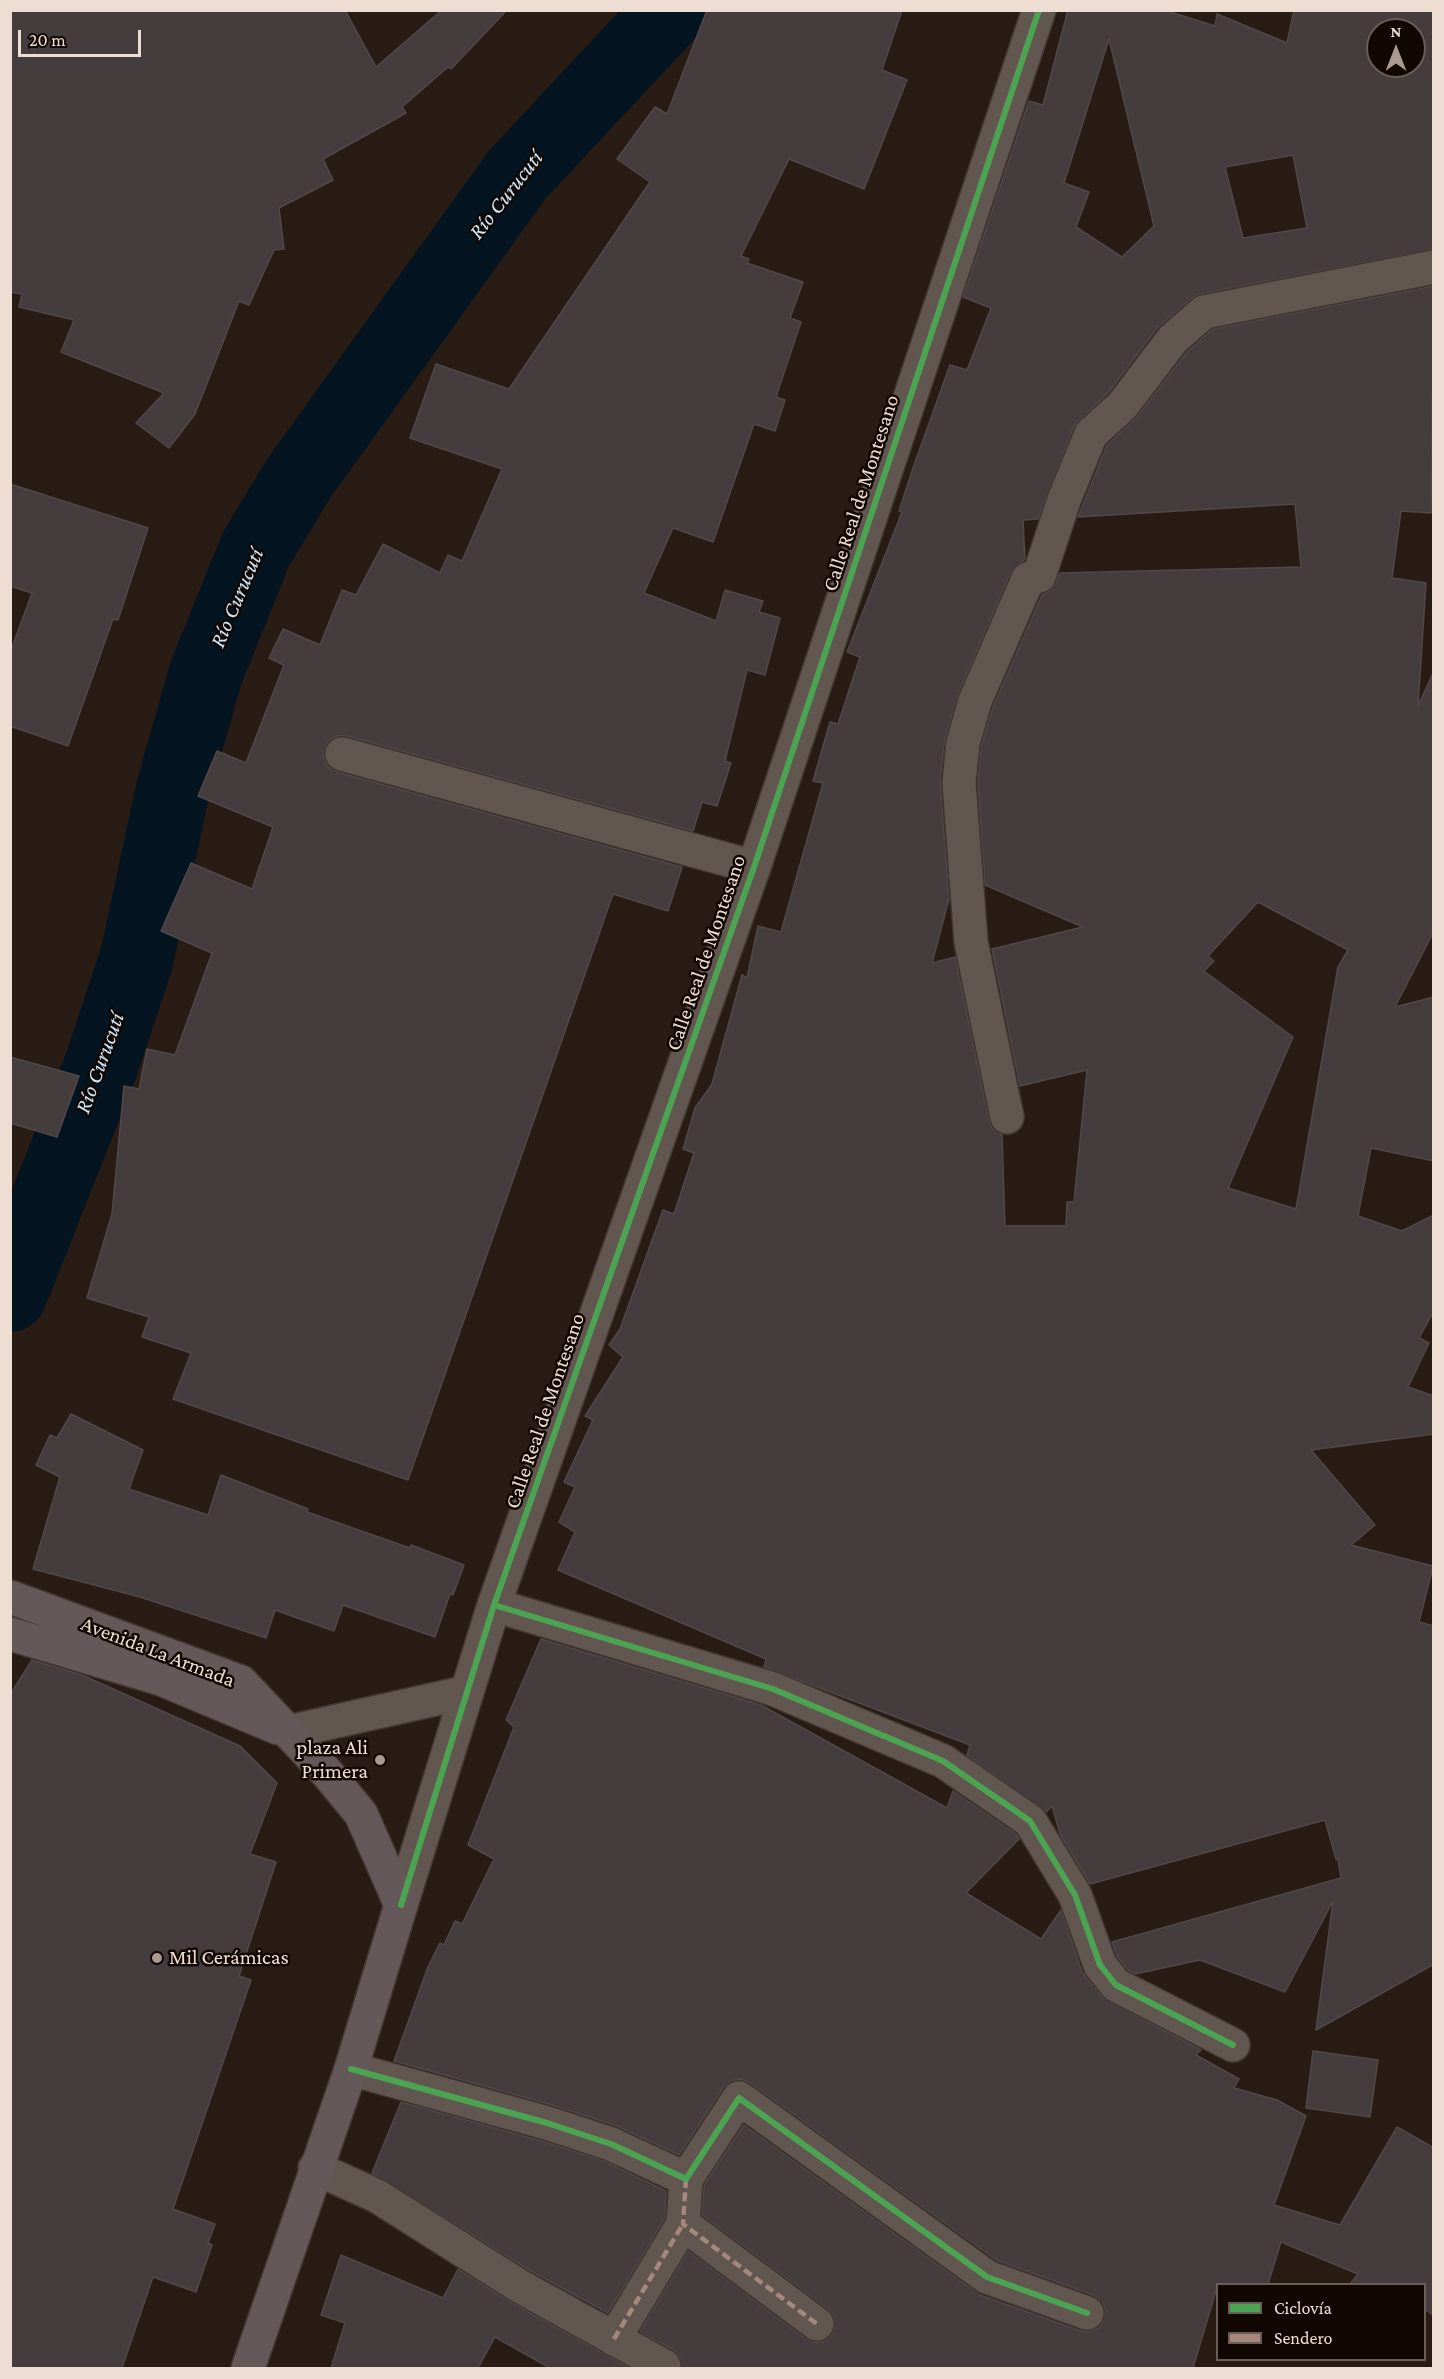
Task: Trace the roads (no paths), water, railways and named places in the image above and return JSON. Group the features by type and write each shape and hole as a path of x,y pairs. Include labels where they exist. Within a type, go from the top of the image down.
{"main road":[{"name":"Avenida La Armada","path":"13,1598 241,1682 362,1815 401,1905"},
{"name":"Avenida La Armada","path":"10,1634 161,1679 288,1732"},
{"path":"248,2368 351,2069 401,1905"}],"street":[{"name":"Calle Real de Montesano","path":"401,1905 494,1605 754,867 1039,10"},
{"path":"1007,1117 971,942 959,783 963,743 975,701 1028,579 1039,576 1064,500 1092,434 1122,406 1173,339 1204,312 1434,267"},
{"path":"342,754 754,867"},
{"path":"494,1605 773,1689 943,1761 1030,1821 1075,1895 1100,1965 1116,1985 1233,2045"},
{"path":"288,1732 398,1710 467,1692"},
{"path":"351,2069 548,2123 611,2144 686,2179"},
{"path":"614,2338 683,2224 686,2179 739,2098 987,2277 1087,2313"},
{"path":"315,2168 377,2196 521,2287 664,2366"},
{"path":"683,2224 817,2324"}],"waterway":[{"name":"Río Curucutí","path":"10,1295 102,1063 137,957 173,789 206,673 256,549 299,478 517,175 671,10"}],"place":[{"name":"plaza Ali Primera","path":"380,1760"},
{"name":"Mil Cerámicas","path":"157,1958"}]}
